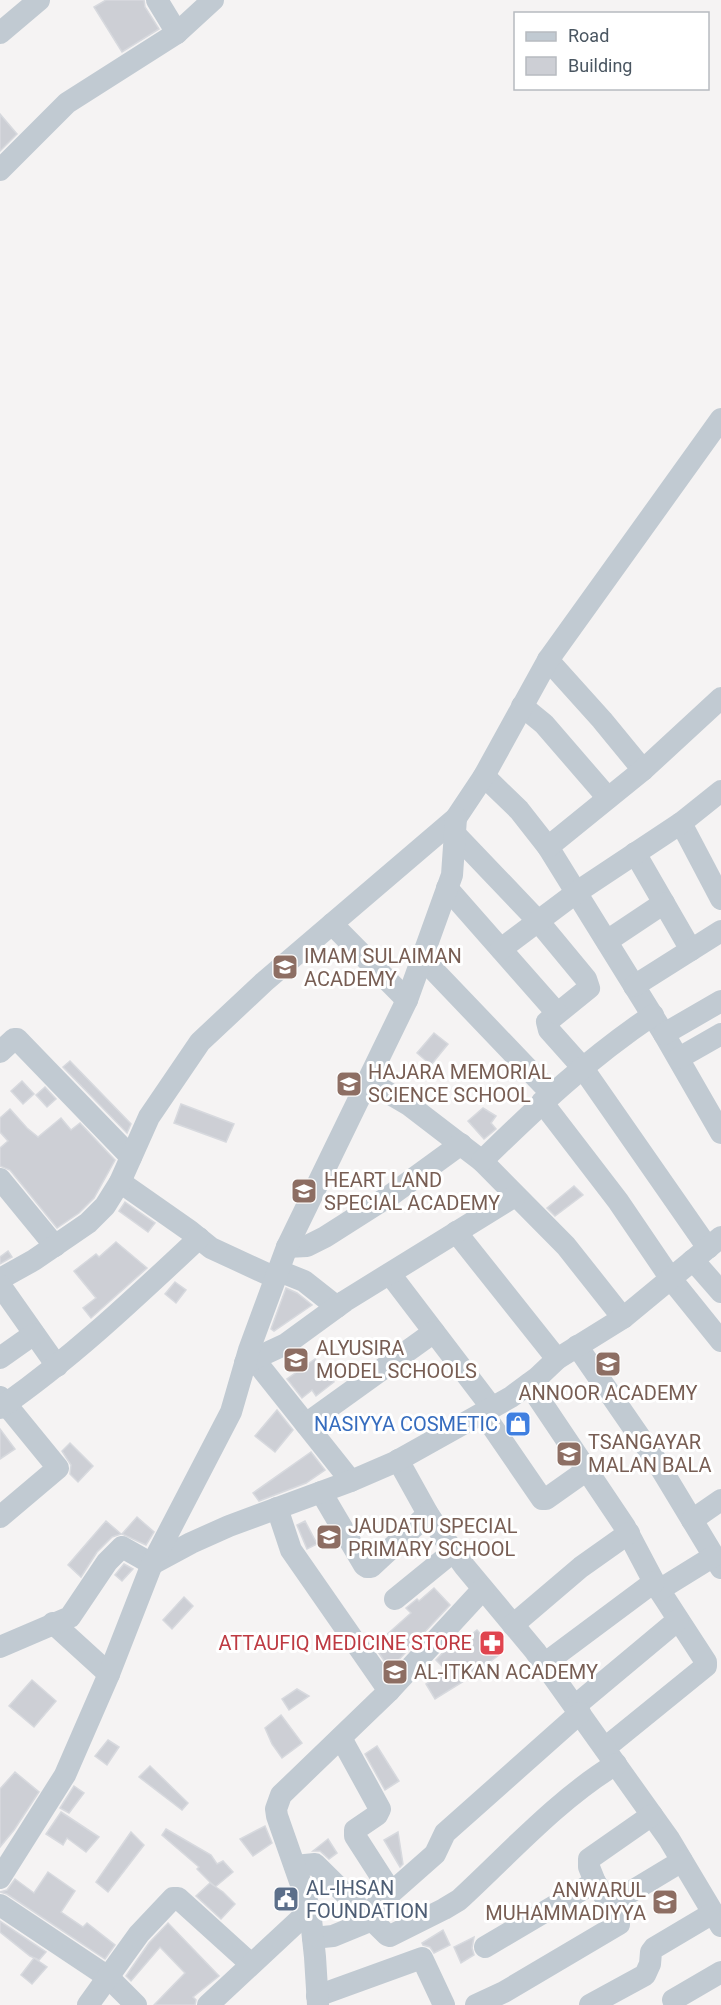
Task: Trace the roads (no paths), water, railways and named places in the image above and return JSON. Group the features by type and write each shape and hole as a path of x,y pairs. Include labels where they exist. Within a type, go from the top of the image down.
{"street":[{"path":"0,33 19,7 39,0"},
{"path":"157,0 177,33"},
{"path":"0,170 67,103 177,33 213,0"},
{"path":"0,1279 55,1246 88,1223 105,1206 120,1182 149,1117 200,1042 264,982 332,924 455,826 548,660 721,419"},
{"path":"548,660 643,770"},
{"path":"548,847 643,770 721,698"},
{"path":"522,706 544,724 608,798"},
{"path":"484,776 519,810 548,847 679,1058 714,1107 721,1133"},
{"path":"501,949 577,892 719,798"},
{"path":"681,823 721,898"},
{"path":"0,1878 65,1775 109,1674 152,1564 231,1412 287,1247 407,1000 452,875 455,826"},
{"path":"455,826 588,982 589,988 547,1022 549,1030 582,1067 707,1248 721,1292"},
{"path":"635,853 691,950"},
{"path":"447,888 557,1013"},
{"path":"607,940 664,903"},
{"path":"332,924 407,1000"},
{"path":"634,986 721,931"},
{"path":"422,958 547,1098 671,1279 721,1341"},
{"path":"482,1161 547,1098 609,1045 721,1001"},
{"path":"679,1058 721,1034"},
{"path":"0,1052 14,1039 17,1039 131,1157"},
{"path":"368,1081 409,1105 482,1161 566,1246 623,1318"},
{"path":"287,1247 307,1246 325,1237 392,1195 461,1144"},
{"path":"0,1179 55,1246"},
{"path":"120,1182 220,1253 277,1275 304,1281 337,1307"},
{"path":"249,1361 286,1344 337,1307 515,1196"},
{"path":"456,1232 557,1359"},
{"path":"0,1517 58,1468 2,1403 57,1366 106,1325 199,1238"},
{"path":"152,1564 210,1534 351,1481 398,1460 487,1410 529,1384 557,1359 623,1318 707,1248"},
{"path":"390,1274 434,1332 487,1410 542,1499 546,1499 587,1470"},
{"path":"0,1285 57,1366"},
{"path":"306,1424 434,1332"},
{"path":"0,1358 34,1334"},
{"path":"544,1664 656,1586 718,1562 657,1462 577,1346"},
{"path":"249,1361 306,1424 351,1481"},
{"path":"295,1866 315,1864 390,1936 459,1900 585,1785 610,1756 706,1666 705,1658 656,1586 628,1533 529,1384"},
{"path":"398,1460 428,1514 483,1589 544,1664 610,1756 652,1815 717,1919 654,1948 645,1975 590,2005"},
{"path":"321,1492 367,1568 371,1567 428,1514"},
{"path":"692,1520 721,1500"},
{"path":"277,1508 291,1550 389,1690"},
{"path":"513,1625 581,1567 628,1533"},
{"path":"0,1647 70,1617 107,1562 122,1547 152,1564"},
{"path":"394,1599 454,1551"},
{"path":"438,2003 422,1958 318,2001 310,1910 276,1809 282,1795 389,1690 483,1589"},
{"path":"313,1938 333,1936 369,1917 391,1892 435,1854 445,1833 678,1620"},
{"path":"53,1623 109,1674"},
{"path":"341,1738 380,1809 377,1815 355,1830 355,1836 391,1892"},
{"path":"476,2005 508,1999 619,1924 618,1917 595,1882 589,1867 589,1859 652,1815"},
{"path":"609,1905 682,1861"},
{"path":"485,1947 595,1882"},
{"path":"88,2005 139,1934 169,1901 178,1898 251,1964"},
{"path":"0,1905 108,1977 136,2005"},
{"path":"211,2004 310,1910"},
{"path":"650,1964 674,2003 721,1972"}],"place":[{"name":"IMAM SULAIMAN ACADEMY","path":"285,967"},
{"name":"HAJARA MEMORIAL SCIENCE SCHOOL","path":"349,1084"},
{"name":"HEART LAND SPECIAL ACADEMY","path":"304,1191"},
{"name":"ALYUSIRA MODEL SCHOOLS","path":"296,1360"},
{"name":"ANNOOR ACADEMY","path":"608,1364"},
{"name":"NASIYYA COSMETIC","path":"518,1424"},
{"name":"TSANGAYAR MALAN BALA","path":"569,1454"},
{"name":"JAUDATU SPECIAL PRIMARY SCHOOL","path":"329,1537"},
{"name":"ATTAUFIQ MEDICINE STORE","path":"492,1643"},
{"name":"AL-ITKAN ACADEMY","path":"395,1672"},
{"name":"AL-IHSAN FOUNDATION","path":"286,1899"},
{"name":"ANWARUL MUHAMMADIYYA","path":"665,1902"}]}
